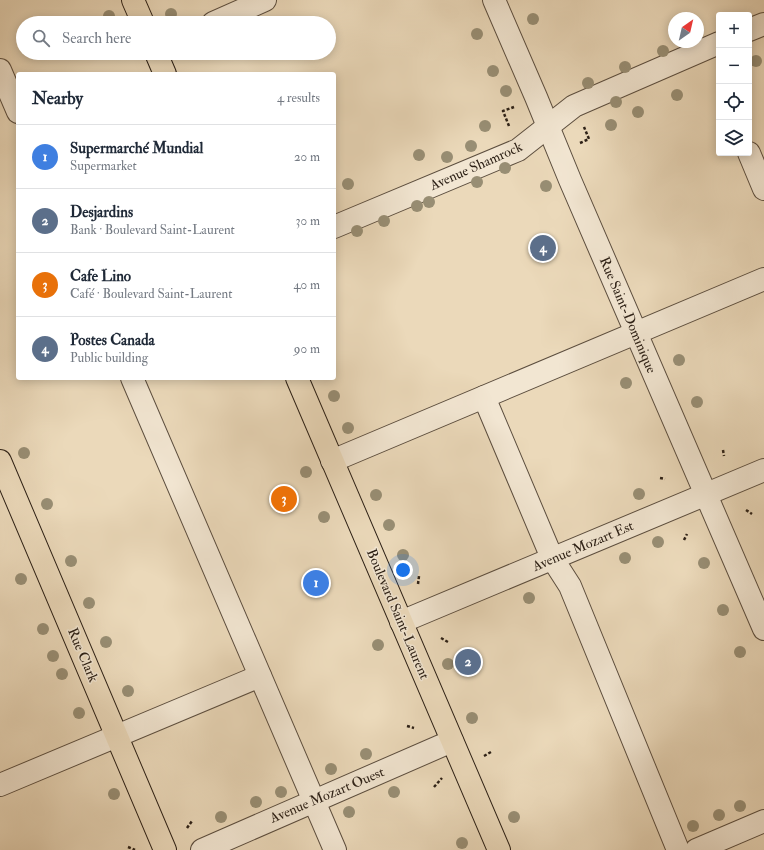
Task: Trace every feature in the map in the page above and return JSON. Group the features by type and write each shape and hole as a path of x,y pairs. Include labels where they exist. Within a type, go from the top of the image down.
{"main road":[{"path":"132,0 139,16"},
{"path":"159,60 164,72"},
{"name":"Boulevard Saint-Laurent","path":"298,380 499,850"},
{"name":"Rue Clark","path":"0,461 166,850"}],"street":[{"path":"229,16 265,0"},
{"name":"Rue Saint-Dominique","path":"494,0 764,629"},
{"path":"752,29 764,24"},
{"name":"Avenue Shamrock","path":"336,226 518,150 574,106 716,44"},
{"path":"0,70 16,107"},
{"path":"750,156 764,189"},
{"path":"332,461 764,279"},
{"path":"133,380 335,850"},
{"path":"484,397 552,558 570,586 678,850"},
{"name":"Avenue Mozart Est","path":"402,622 764,470"},
{"path":"0,785 260,676"},
{"name":"Avenue Mozart Ouest","path":"202,850 452,741"},
{"path":"696,850 764,821"}],"path":[{"path":"511,132 503,111 520,104"},
{"path":"724,450 724,456"},
{"path":"660,478 665,479"},
{"path":"746,510 752,514"},
{"path":"684,540 688,534"},
{"path":"418,584 419,576"},
{"path":"441,638 448,642"},
{"path":"456,667 463,664"},
{"path":"407,726 414,728"},
{"path":"434,786 444,776"},
{"path":"187,828 192,821"},
{"path":"128,847 135,850"}],"place":[{"name":"Postes Canada","path":"543,248"},
{"name":"Cafe Lino","path":"284,499"},
{"name":"Supermarché Mundial","path":"316,583"},
{"name":"Desjardins","path":"468,662"}]}
